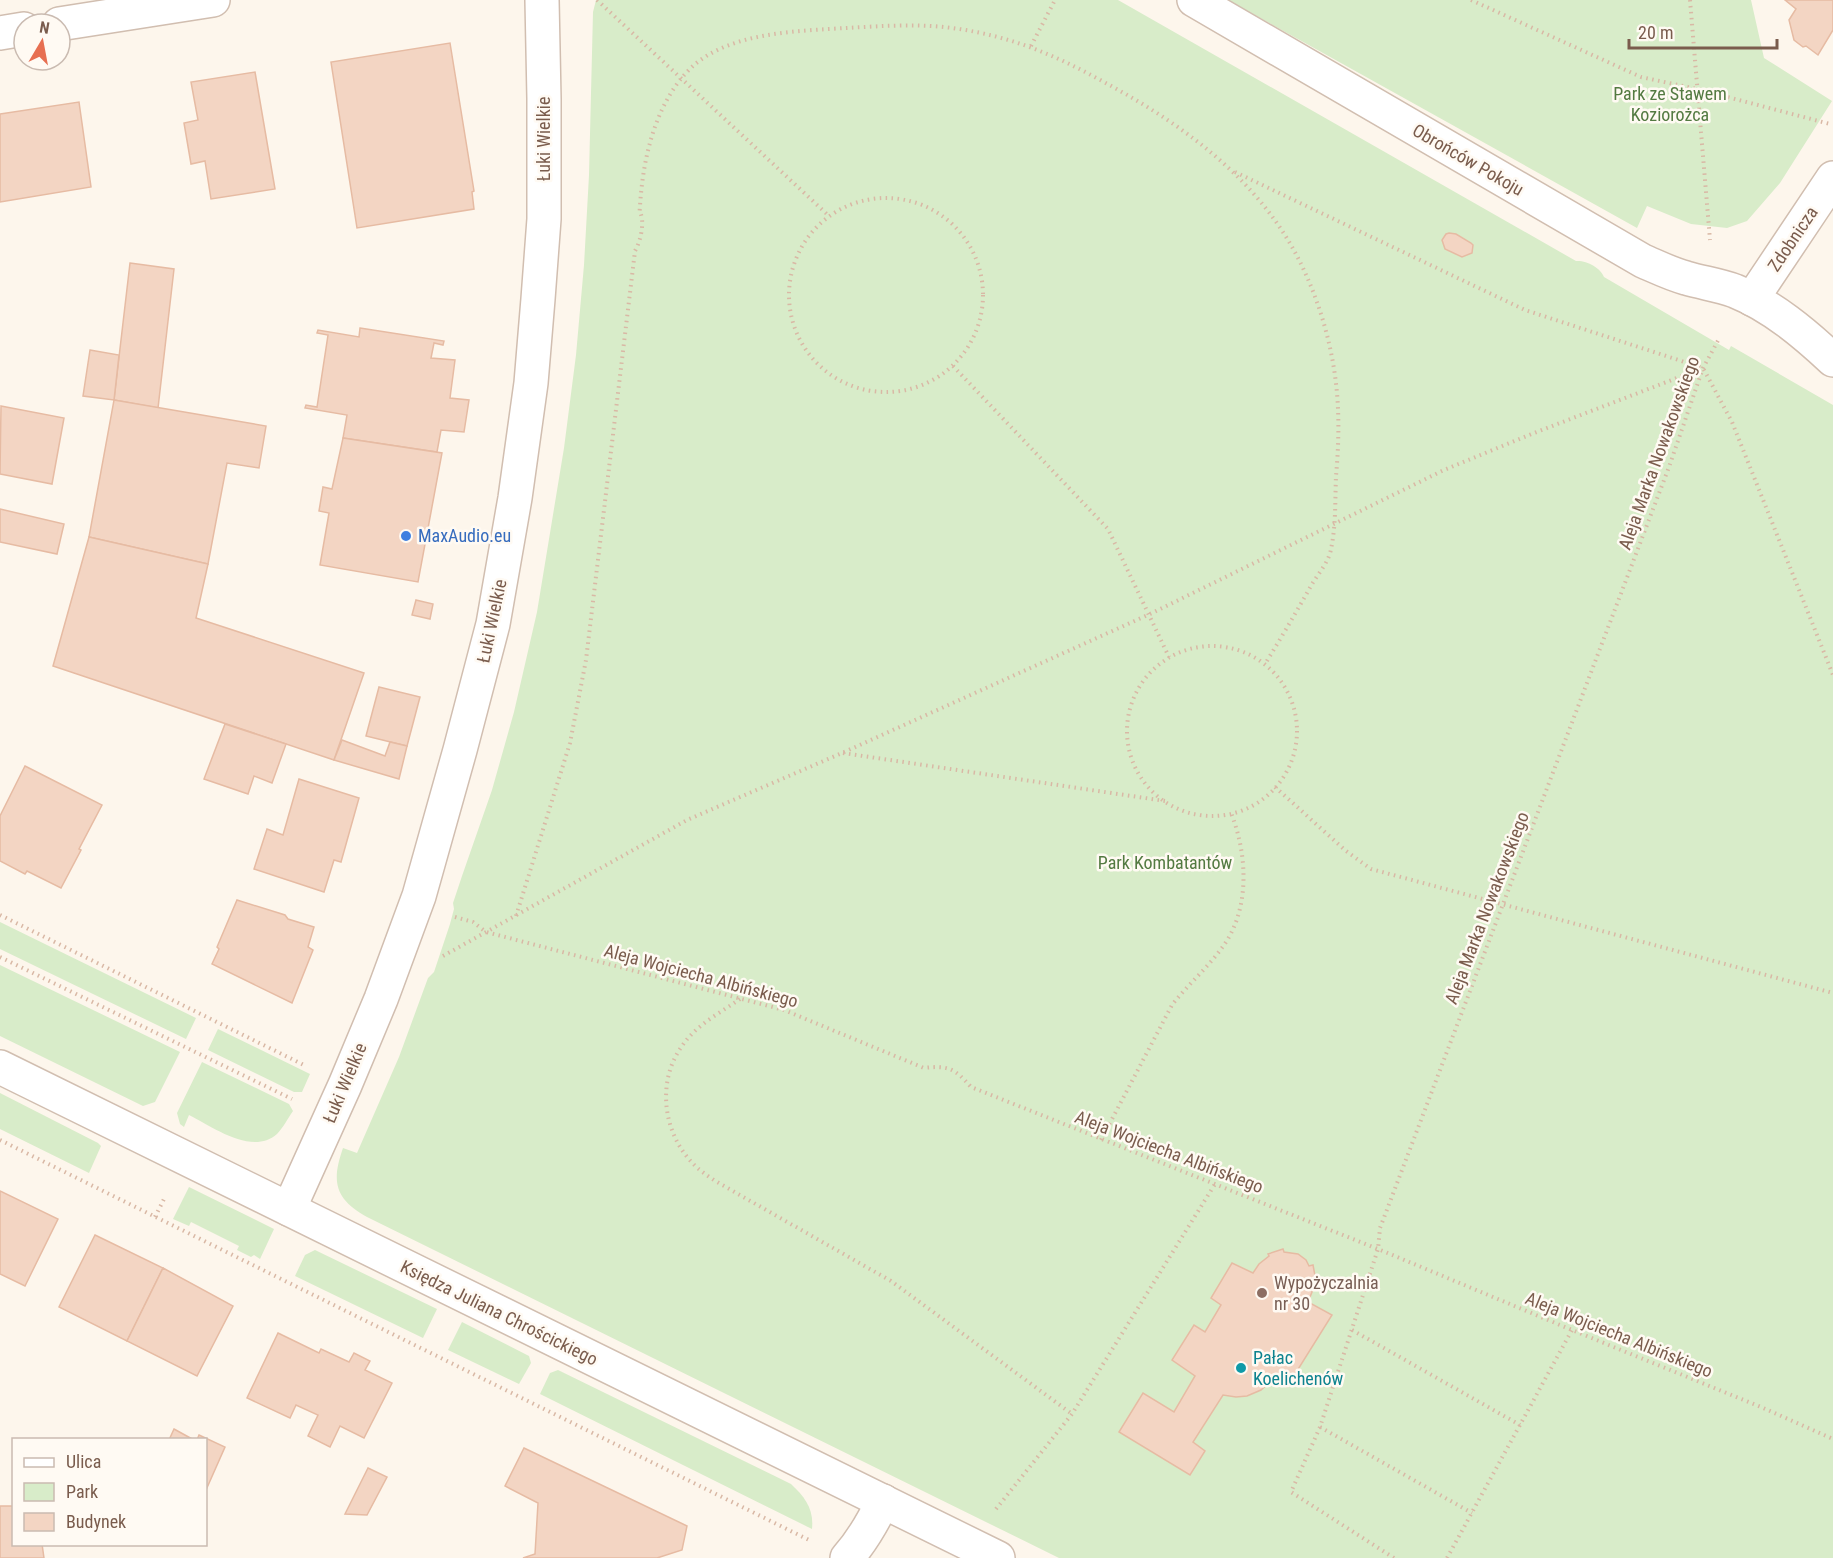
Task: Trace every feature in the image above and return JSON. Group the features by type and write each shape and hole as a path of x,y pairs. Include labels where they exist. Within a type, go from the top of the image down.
{"street":[{"path":"72,22 213,0"},
{"name":"Łuki Wielkie","path":"288,1209 331,1118 381,999 419,896 493,624 517,486 531,383 538,299 544,219 542,0"},
{"name":"Obrońców Pokoju","path":"1194,0 1643,261 1666,271 1714,284 1752,299 1785,321 1833,360"},
{"name":"Zdobnicza","path":"1752,299 1833,178"},
{"name":"Księdza Juliana Chrościckiego","path":"0,1067 998,1558"},
{"path":"847,1558 870,1527 883,1502"}],"path":[{"path":"597,0 830,216"},
{"path":"1031,46 1055,0"},
{"path":"1471,0 1641,77 1830,124"},
{"path":"1689,0 1710,241"},
{"path":"516,916 570,742 586,660 635,251 640,242 642,220 639,210 646,162 663,106 681,79 708,55 729,45 757,37 792,32 881,26 947,27 991,35 1031,46 1071,64 1151,108 1190,135 1233,171 1263,204 1283,231 1310,284 1329,344 1338,409 1338,447 1331,552 1265,664"},
{"path":"1233,171 1525,310 1703,368 1732,422 1833,675"},
{"path":"879,198 905,199 930,208 952,223 969,244 980,268 984,295 980,321 970,346 953,366 930,383 902,392 873,392 845,384 821,368 802,345 792,318 789,290 795,261 808,236 830,216 853,203 879,198"},
{"name":"Aleja Marka Nowakowskiego","path":"1394,1558 1291,1491 1320,1427 1378,1249 1380,1228 1670,467 1703,368 1720,337"},
{"path":"953,366 1107,529 1169,657"},
{"path":"436,959 687,820 842,753 1149,614 1444,470 1703,368"},
{"path":"1208,645 1229,647 1265,664 1278,677 1287,691 1296,724 1296,741 1292,758 1275,787 1248,808 1232,813 1208,816 1186,812 1165,801 1144,782 1131,757 1127,728 1132,700 1147,675 1169,657 1188,649 1208,645"},
{"path":"842,753 1165,801"},
{"path":"1275,787 1346,851 1371,869 1833,993"},
{"path":"1101,1140 1173,1005 1219,951 1232,931 1241,897 1243,861 1232,813"},
{"path":"0,915 309,1067"},
{"name":"Aleja Wojciecha Albińskiego","path":"452,916 473,922 486,932 784,1010 924,1068 942,1066 958,1073 970,1087 1378,1249 1833,1439"},
{"path":"0,957 331,1118"},
{"path":"740,999 694,1032 682,1045 668,1073 666,1107 670,1125 687,1158 717,1182 891,1281 1072,1414"},
{"path":"0,1140 812,1542"},
{"path":"968,1543 1072,1414 1215,1184"},
{"path":"1352,1330 1520,1425"},
{"path":"1447,1558 1572,1330"},
{"path":"1320,1427 1472,1513"}],"green space":[{"name":"Park Kombatantów","path":"596,0 1118,0 1576,261 1593,265 1604,277 1729,350 1731,346 1833,405 1833,1558 1059,1558 367,1217 342,1196 338,1188 337,1171 343,1148 357,1153 399,1057 428,978 434,972 450,924 454,909 453,903 492,790 514,712 537,612 564,448 576,355 584,265 593,12"},
{"name":"Park ze Stawem Koziorożca","path":"1228,0 1751,0 1764,58 1832,101 1780,183 1747,221 1727,228 1691,224 1647,206 1637,228"},
{"path":"0,922 196,1018 186,1039 0,949"},
{"path":"0,965 180,1052 155,1102 143,1106 0,1036"},
{"path":"218,1029 310,1074 302,1092 294,1092 208,1050"},
{"path":"202,1062 289,1104 293,1111 277,1134 267,1140 244,1141 189,1115 184,1127 180,1124 177,1113"},
{"path":"0,1093 98,1143 101,1146 89,1173 0,1129"},
{"path":"189,1187 274,1229 260,1259 237,1250 239,1246 191,1222 189,1226 173,1219"},
{"path":"315,1250 437,1309 423,1338 295,1276 305,1255"},
{"path":"462,1322 529,1356 531,1363 519,1384 448,1350"},
{"path":"558,1370 791,1484 808,1504 812,1515 812,1529 540,1394 550,1373"}],"building":[{"path":"1785,0 1833,0 1833,30 1818,55 1794,40 1789,20 1796,9"},
{"path":"450,43 474,191 472,192 474,209 357,228 331,62"},
{"path":"255,72 275,189 211,199 205,161 191,164 184,123 198,120 191,82"},
{"path":"79,102 91,187 0,202 0,114"},
{"path":"1449,233 1456,234 1471,243 1472,253 1462,257 1445,249 1442,240"},
{"path":"130,263 174,269 158,408 114,400"},
{"path":"360,328 444,341 443,345 434,343 431,358 455,360 450,398 469,400 464,432 441,430 437,452 343,438 347,415 305,408 306,405 317,407 328,335 317,333 318,330 359,337"},
{"path":"90,350 119,355 114,400 83,396"},
{"path":"114,400 266,426 259,468 227,463 208,564 89,537"},
{"path":"1,406 64,418 52,484 0,474"},
{"path":"343,438 442,453 418,582 320,565 329,513 319,511 323,487 332,489"},
{"path":"0,509 64,524 57,554 0,542"},
{"path":"89,537 208,564 196,618 364,673 334,760 53,666"},
{"path":"416,600 433,604 430,619 412,615"},
{"path":"379,687 420,697 407,746 366,736"},
{"path":"225,724 286,744 272,783 254,776 248,794 204,779"},
{"path":"342,740 385,756 390,742 407,746 399,779 334,760"},
{"path":"25,766 102,805 61,888 0,861 0,816"},
{"path":"299,779 359,798 341,862 334,860 324,892 254,869 267,829 283,835"},
{"path":"237,900 314,927 308,947 313,950 292,1003 212,964"},
{"path":"0,1191 58,1219 25,1286 0,1274"},
{"path":"95,1235 163,1268 127,1341 59,1307"},
{"name":"Pałac Koelichenów","path":"1283,1249 1284,1252 1298,1254 1306,1260 1309,1266 1313,1265 1316,1281 1313,1282 1308,1302 1332,1315 1287,1387 1273,1379 1261,1390 1247,1396 1223,1395 1193,1442 1205,1451 1190,1475 1119,1432 1143,1393 1174,1412 1195,1376 1172,1360 1194,1325 1205,1332 1221,1305 1211,1298 1232,1263 1253,1273 1269,1256 1268,1254"},
{"path":"163,1268 233,1306 197,1376 127,1341"},
{"path":"278,1333 319,1353 321,1349 349,1362 354,1353 370,1361 365,1370 392,1383 364,1438 340,1426 330,1447 308,1436 318,1415 296,1405 290,1418 247,1398"},
{"path":"174,1429 190,1438 170,1438"},
{"path":"207,1439 225,1447 207,1488"},
{"path":"524,1448 687,1526 682,1550 657,1558 523,1558 535,1554 538,1503 505,1486"},
{"path":"368,1468 387,1477 367,1515 345,1514"},
{"path":"0,1506 12,1506 12,1546 42,1546 44,1558 0,1558"}],"place":[{"name":"MaxAudio.eu","path":"406,536"},
{"name":"Wypożyczalnia nr 30","path":"1262,1293"},
{"name":"Pałac Koelichenów","path":"1241,1368"}]}
